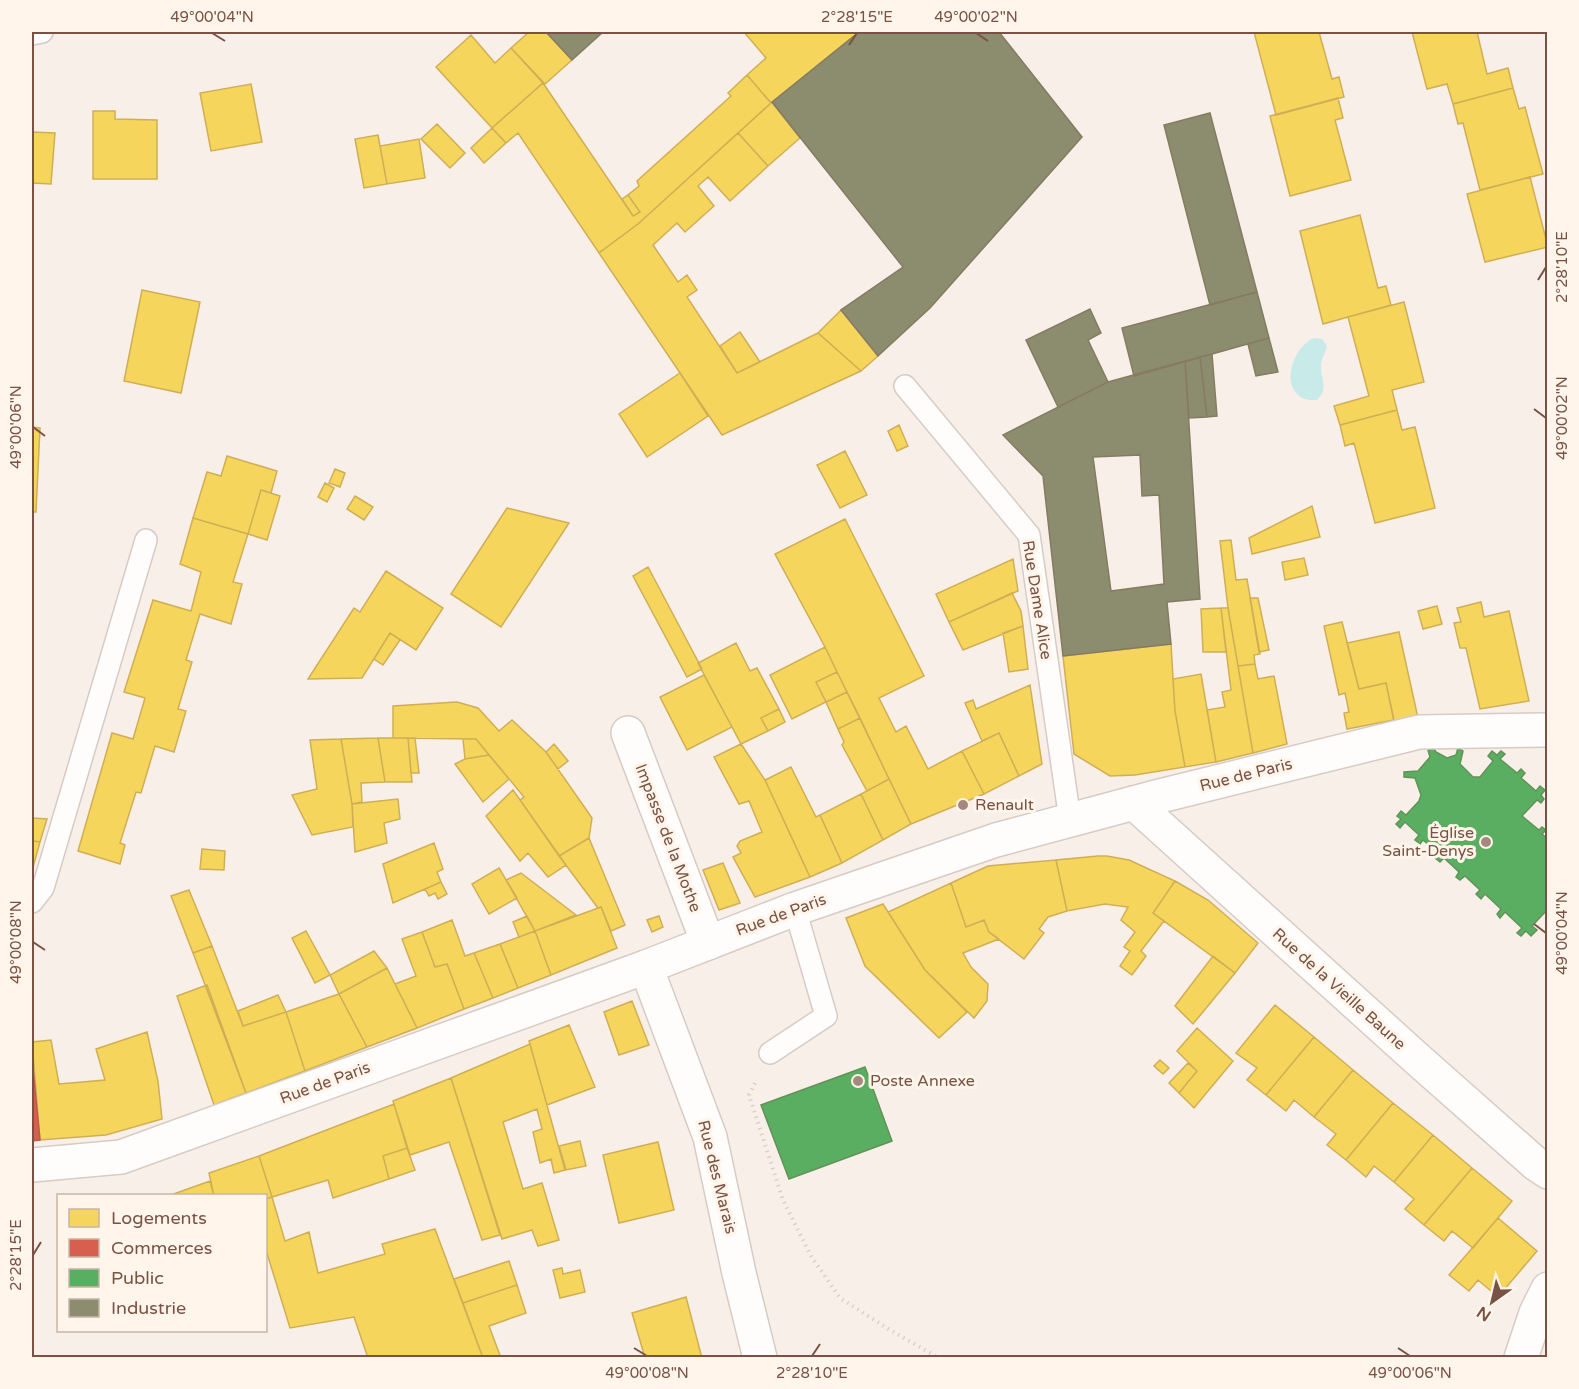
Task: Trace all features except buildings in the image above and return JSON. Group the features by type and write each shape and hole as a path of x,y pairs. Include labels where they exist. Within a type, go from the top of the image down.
{"street":[{"name":"Rue de Paris","path":"32,1165 121,1157 646,967 795,909 996,840 1419,732 1548,730"},
{"name":"Impasse de la Mothe","path":"628,733 708,943"},
{"name":"Rue de la Vieille Baune","path":"1134,803 1415,1057 1548,1172"},
{"name":"Rue des Marais","path":"646,967 711,1137 739,1273 760,1358"},
{"path":"1521,1358 1536,1313 1548,1289"}],"lane":[{"path":"32,34 42,32"},
{"name":"Rue Dame Alice","path":"905,386 1029,536 1070,820"},
{"path":"32,902 43,888 146,540"},
{"path":"770,1053 825,1016 795,909"}],"path":[{"path":"770,1053 749,1095 783,1200 811,1256 840,1298 939,1358"}],"water":[{"path":"1314,338 1322,339 1327,346 1321,364 1324,388 1317,400 1300,397 1293,388 1291,380 1293,363 1297,355 1307,342"}],"place":[{"name":"Renault","path":"963,805"},
{"name":"Église Saint-Denys","path":"1486,842"},
{"name":"Poste Annexe","path":"858,1081"}]}
